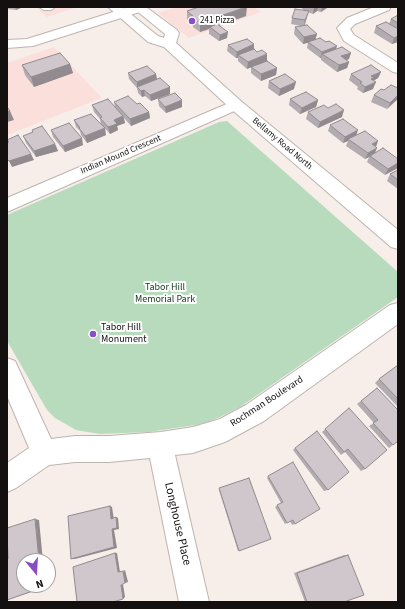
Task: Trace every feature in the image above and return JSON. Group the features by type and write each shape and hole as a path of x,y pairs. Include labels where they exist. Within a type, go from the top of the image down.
{"street":[{"path":"9,43 28,43 116,9 139,7 172,33 169,44"},
{"path":"385,7 351,21 343,28 349,38 398,69"},
{"name":"Bellamy Road North","path":"116,9 153,39 169,44 236,105 398,241"},
{"name":"Indian Mound Crescent","path":"7,205 236,105"},
{"name":"Rochman Boulevard","path":"7,479 44,453 75,449 161,445 198,438 225,430 239,423 398,312"},
{"path":"7,369 44,453"},
{"name":"Longhouse Place","path":"161,445 167,481 194,602"}],"lane":[{"path":"42,7 51,8"}],"shaded area":[{"path":"36,7 78,7 47,17"},
{"path":"176,7 253,7 261,12 189,38 158,13"},
{"path":"54,47 102,98 7,135 7,63"}],"green space":[{"name":"Tabor Hill Memorial Park","path":"227,121 398,272 398,297 240,407 220,417 202,424 149,432 100,434 76,430 55,418 47,410 7,341 7,215 219,122"}],"building":[{"path":"199,7 246,7 200,23 192,18 194,17 187,11"},
{"path":"295,9 309,11 305,20 292,18"},
{"path":"398,15 398,23 391,19"},
{"path":"386,22 398,29 398,36 394,38 376,26"},
{"path":"217,24 228,32 220,35 210,27"},
{"path":"307,25 317,34 304,37 295,27"},
{"path":"320,38 337,46 322,52 308,42"},
{"path":"247,39 254,44 237,52 228,45"},
{"path":"342,47 351,53 341,56 349,62 339,65 322,54"},
{"path":"254,49 257,52 262,50 267,54 248,62 238,55"},
{"path":"60,53 70,64 31,77 22,65"},
{"path":"267,61 277,68 261,74 251,67"},
{"path":"371,65 381,72 371,76 374,78 371,79 376,82 365,87 360,83 362,82 351,74"},
{"path":"147,66 156,74 137,82 128,73"},
{"path":"285,74 296,82 280,89 269,81"},
{"path":"160,78 170,87 150,95 144,90 141,91 137,87"},
{"path":"391,85 398,88 398,95 390,103 374,95 381,89 384,90"},
{"path":"306,92 318,100 302,108 290,99"},
{"path":"175,93 182,100 165,107 158,99"},
{"path":"128,96 137,104 140,103 149,112 130,119 114,102"},
{"path":"108,99 123,116 114,120 117,124 108,127 92,105"},
{"path":"336,104 344,110 320,122 308,112 324,105 328,108"},
{"path":"91,114 105,128 85,136 74,120"},
{"path":"343,119 358,130 345,137 330,125"},
{"path":"69,123 82,138 63,146 51,130"},
{"path":"42,126 55,144 34,151 23,136"},
{"path":"365,131 378,141 372,144 377,148 368,153 348,139"},
{"path":"18,135 31,154 9,161 7,159 7,142 9,142 7,140"},
{"path":"383,148 398,159 398,163 388,169 370,156"},
{"path":"398,170 398,180 390,174"},
{"path":"398,365 398,399 379,379"},
{"path":"377,388 398,410 398,441 393,445 373,423 378,420 361,401"},
{"path":"349,408 387,450 365,469 348,449 344,452 325,429"},
{"path":"317,431 349,472 328,490 295,448"},
{"path":"293,462 320,509 295,524 293,520 287,523 277,505 283,502 268,476"},
{"path":"249,478 271,539 239,551 219,488"},
{"path":"110,506 111,519 116,517 117,528 112,529 114,547 71,559 68,516"},
{"path":"35,519 38,553 16,553 16,593 27,593 7,600 8,559 7,528"},
{"path":"115,553 118,572 123,571 125,583 121,585 123,599 113,602 77,602 73,567"},
{"path":"348,555 364,595 344,602 307,602 297,573"}],"place":[{"name":"241 Pizza","path":"192,21"},
{"name":"Tabor Hill Monument","path":"93,334"}]}
